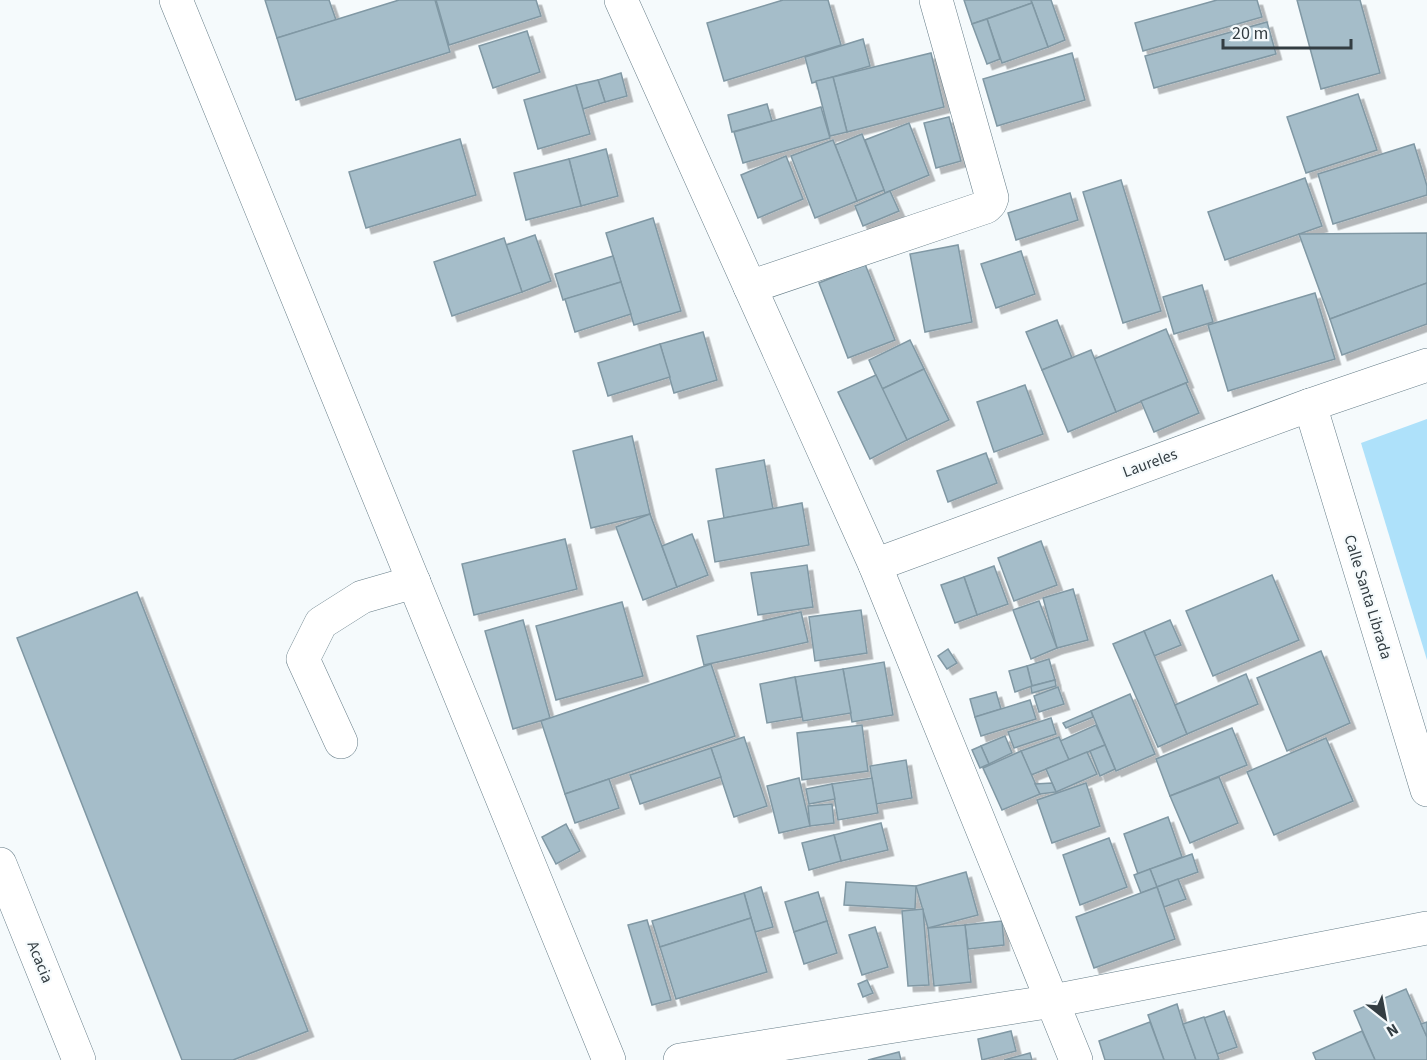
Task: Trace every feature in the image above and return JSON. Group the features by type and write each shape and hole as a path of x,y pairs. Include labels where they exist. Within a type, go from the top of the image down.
{"street":[{"path":"176,0 609,1060"},
{"path":"621,0 875,565 1076,1060"},
{"path":"750,287 986,207 990,203 992,198 936,0"},
{"name":"Laureles","path":"875,565 1427,364"},
{"name":"Calle Santa Librada","path":"1310,405 1427,790"},
{"path":"341,742 303,659 321,623 362,597 414,582"},
{"name":"Acacia","path":"0,864 79,1060"},
{"path":"680,1060 1053,1000 1427,928"}],"shaded area":[{"path":"1427,419 1427,660 1361,443"}],"building":[{"path":"265,0 329,0 336,20 277,38"},
{"path":"399,0 435,0 450,52 296,100 277,38"},
{"path":"436,0 536,0 541,16 449,45"},
{"path":"783,0 828,0 841,45 724,81 707,23"},
{"path":"964,0 1031,0 1032,3 972,24"},
{"path":"1031,0 1051,0 1065,40 1048,47"},
{"path":"1217,0 1257,0 1262,17 1143,51 1135,23"},
{"path":"1297,0 1360,0 1380,73 1321,89"},
{"path":"1032,3 1048,47 1002,63 987,19"},
{"path":"987,19 1000,59 987,64 972,24"},
{"path":"1267,22 1276,54 1154,88 1145,56"},
{"path":"527,31 540,72 493,88 479,46"},
{"path":"863,39 870,66 812,83 805,57"},
{"path":"931,53 944,107 847,132 833,77"},
{"path":"1072,53 1085,100 997,126 983,79"},
{"path":"621,73 627,96 605,102 598,80"},
{"path":"833,77 847,132 830,136 816,81"},
{"path":"598,80 605,102 583,109 576,85"},
{"path":"576,85 590,134 538,149 524,100"},
{"path":"1358,94 1377,150 1306,173 1287,117"},
{"path":"767,104 772,121 732,132 728,115"},
{"path":"821,107 830,138 743,163 734,132"},
{"path":"949,117 961,161 936,168 924,123"},
{"path":"909,123 929,175 885,193 865,140"},
{"path":"862,134 884,190 857,201 835,145"},
{"path":"460,139 476,195 366,228 349,172"},
{"path":"833,140 857,201 815,218 791,156"},
{"path":"1414,144 1427,186 1427,195 1333,224 1318,174"},
{"path":"606,149 618,196 581,206 569,159"},
{"path":"786,156 803,199 758,218 741,175"},
{"path":"569,159 581,206 526,220 514,173"},
{"path":"1305,178 1322,226 1225,260 1208,212"},
{"path":"1121,180 1161,311 1123,323 1083,192"},
{"path":"890,191 899,211 863,226 855,206"},
{"path":"1070,193 1078,220 1016,240 1008,213"},
{"path":"653,218 681,311 634,325 606,233"},
{"path":"1427,233 1427,283 1330,319 1299,234"},
{"path":"535,235 551,281 522,292 506,245"},
{"path":"504,238 522,292 452,316 434,262"},
{"path":"958,245 972,322 925,332 910,254"},
{"path":"1021,251 1035,294 996,308 981,264"},
{"path":"613,256 621,282 563,300 555,274"},
{"path":"865,264 895,340 848,358 819,283"},
{"path":"621,282 631,314 575,332 565,299"},
{"path":"1427,283 1427,324 1342,355 1330,319"},
{"path":"1202,285 1213,322 1174,334 1163,297"},
{"path":"1315,293 1335,359 1228,391 1208,325"},
{"path":"1057,320 1072,358 1042,370 1026,332"},
{"path":"1166,329 1188,382 1116,412 1094,359"},
{"path":"703,332 717,380 674,393 660,344"},
{"path":"910,340 924,369 882,389 869,360"},
{"path":"660,344 670,377 608,396 598,363"},
{"path":"1091,350 1116,412 1068,432 1042,370"},
{"path":"924,369 949,420 907,440 882,389"},
{"path":"876,375 907,440 870,459 838,392"},
{"path":"1186,383 1199,413 1154,432 1141,401"},
{"path":"1025,385 1043,434 994,452 977,402"},
{"path":"632,436 650,514 591,528 573,451"},
{"path":"986,453 997,483 948,502 937,471"},
{"path":"764,460 773,509 724,518 716,469"},
{"path":"802,503 809,545 715,562 708,521"},
{"path":"650,514 677,587 643,600 616,527"},
{"path":"692,534 708,575 677,587 662,546"},
{"path":"565,539 577,589 474,615 462,564"},
{"path":"1041,541 1057,585 1014,601 998,558"},
{"path":"807,565 813,607 758,615 751,573"},
{"path":"994,566 1008,604 977,615 964,577"},
{"path":"1272,575 1299,640 1213,676 1186,611"},
{"path":"964,577 977,615 955,623 941,585"},
{"path":"1073,589 1088,640 1057,648 1043,598"},
{"path":"137,592 308,1031 233,1060 182,1060 17,638"},
{"path":"1039,601 1057,648 1031,659 1013,610"},
{"path":"622,602 643,676 556,700 536,626"},
{"path":"861,610 867,653 815,661 809,617"},
{"path":"801,612 808,642 704,665 697,636"},
{"path":"523,620 550,718 513,729 485,631"},
{"path":"1170,620 1181,645 1154,656 1144,631"},
{"path":"1144,631 1187,734 1158,747 1113,644"},
{"path":"948,649 957,663 947,669 938,656"},
{"path":"1321,651 1350,723 1287,751 1257,678"},
{"path":"1049,659 1055,680 1032,686 1027,666"},
{"path":"884,662 893,715 852,722 843,669"},
{"path":"711,664 735,736 565,794 541,721"},
{"path":"1027,666 1032,686 1015,692 1009,671"},
{"path":"843,669 851,713 803,721 795,677"},
{"path":"1246,674 1258,704 1187,734 1175,705"},
{"path":"795,677 802,717 767,723 760,684"},
{"path":"1055,680 1056,686 1032,693 1032,686"},
{"path":"1058,687 1064,704 1039,712 1034,696"},
{"path":"996,692 1001,709 975,717 970,699"},
{"path":"1130,694 1155,754 1116,771 1091,711"},
{"path":"1030,700 1036,719 981,736 975,717"},
{"path":"1091,711 1093,717 1066,728 1063,723"},
{"path":"1051,718 1056,734 1014,748 1008,732"},
{"path":"862,725 868,771 802,780 797,733"},
{"path":"1096,725 1105,745 1069,760 1060,741"},
{"path":"1232,728 1247,765 1170,796 1156,759"},
{"path":"1005,736 1012,753 989,764 981,746"},
{"path":"744,737 767,806 734,817 711,748"},
{"path":"1059,737 1069,760 1031,775 1021,751"},
{"path":"1326,738 1353,801 1274,835 1247,772"},
{"path":"1105,745 1115,769 1100,776 1090,751"},
{"path":"981,746 989,764 980,768 972,750"},
{"path":"711,748 721,777 640,804 630,775"},
{"path":"1021,751 1040,794 1002,810 983,768"},
{"path":"1087,752 1097,774 1056,792 1046,769"},
{"path":"906,760 912,798 876,804 870,766"},
{"path":"1219,777 1238,823 1190,843 1170,796"},
{"path":"799,778 810,826 779,833 767,786"},
{"path":"872,778 878,813 838,820 832,784"},
{"path":"609,779 619,808 575,823 565,794"},
{"path":"1052,783 1056,792 1040,794 1035,784"},
{"path":"1086,783 1100,826 1052,843 1037,800"},
{"path":"832,784 835,799 809,804 806,789"},
{"path":"832,804 834,823 810,826 808,806"},
{"path":"1168,817 1182,857 1138,874 1124,834"},
{"path":"881,823 888,850 841,861 834,835"},
{"path":"566,824 580,851 556,864 542,837"},
{"path":"834,835 841,861 809,870 802,843"},
{"path":"1109,838 1127,887 1080,905 1063,855"},
{"path":"1192,854 1198,872 1157,887 1150,869"},
{"path":"1150,869 1157,887 1141,893 1134,875"},
{"path":"966,872 978,915 928,928 916,886"},
{"path":"1178,879 1186,899 1164,907 1157,887"},
{"path":"846,882 916,886 915,909 844,905"},
{"path":"761,887 773,927 755,932 744,893"},
{"path":"1157,887 1175,939 1094,968 1076,917"},
{"path":"818,892 827,921 794,932 785,902"},
{"path":"744,893 751,918 660,947 652,921"},
{"path":"923,909 929,985 908,986 902,911"},
{"path":"751,918 767,972 676,999 660,947"},
{"path":"647,920 671,1000 652,1005 628,925"},
{"path":"827,921 837,953 804,964 794,932"},
{"path":"1002,921 1004,945 968,949 965,925"},
{"path":"965,925 971,982 934,986 928,928"},
{"path":"875,927 888,967 862,975 849,935"},
{"path":"867,980 873,993 863,997 858,984"},
{"path":"1406,989 1427,1037 1427,1060 1375,1060 1354,1011"},
{"path":"1177,1004 1196,1060 1164,1060 1148,1015"},
{"path":"1224,1011 1237,1047 1217,1054 1204,1018"},
{"path":"1204,1017 1219,1059 1216,1060 1196,1060 1183,1024"},
{"path":"1150,1022 1164,1060 1105,1060 1099,1041"},
{"path":"1427,1022 1427,1037 1421,1024"},
{"path":"1011,1031 1016,1051 982,1060 978,1039"},
{"path":"1362,1031 1375,1060 1316,1060 1313,1053"},
{"path":"899,1052 901,1060 868,1060"},
{"path":"1030,1053 1032,1060 1004,1060"}]}
